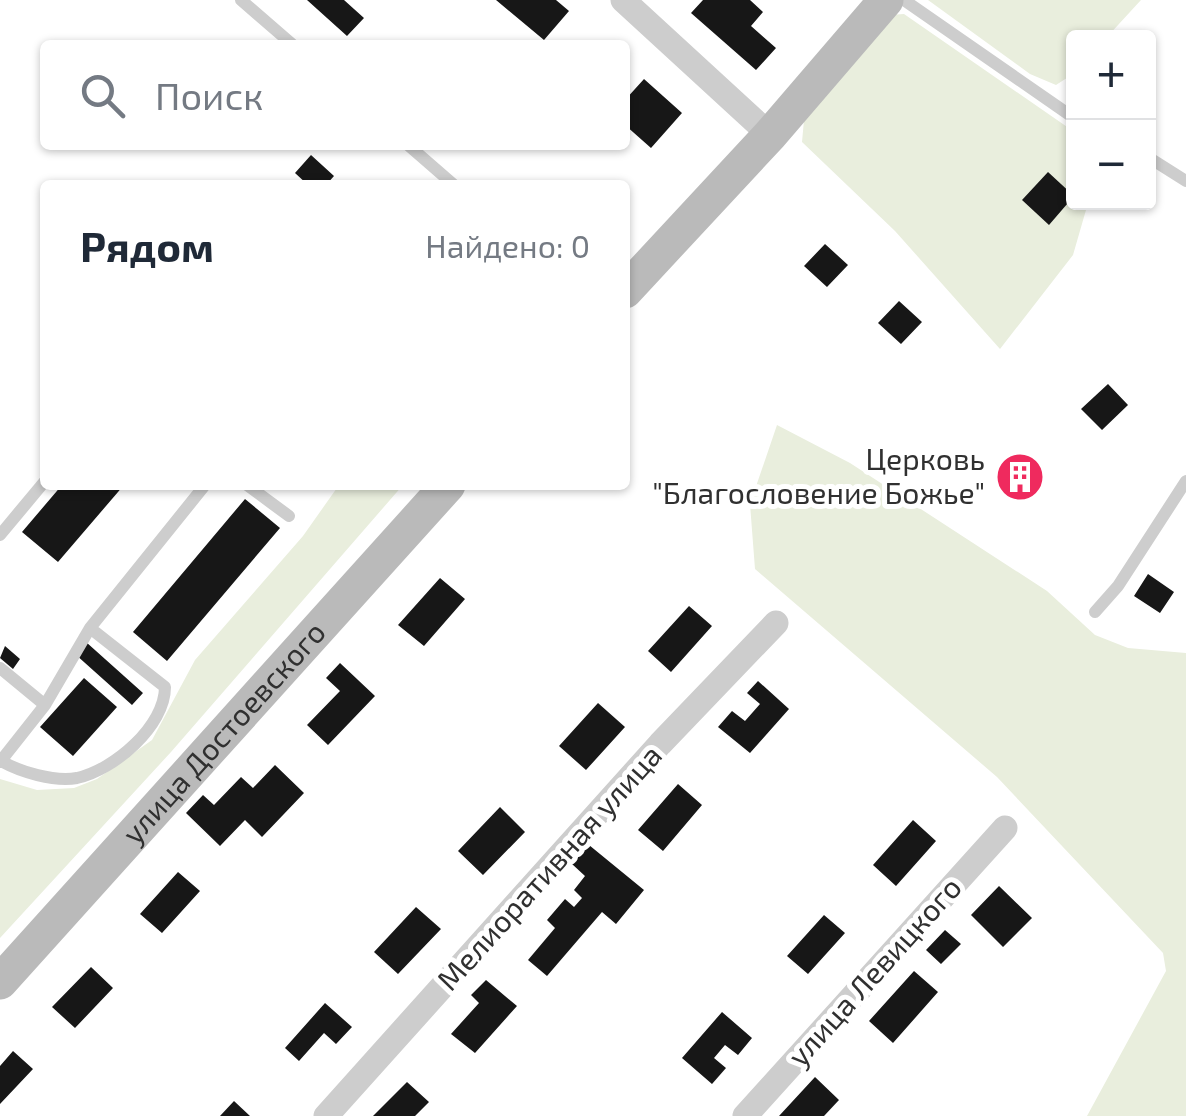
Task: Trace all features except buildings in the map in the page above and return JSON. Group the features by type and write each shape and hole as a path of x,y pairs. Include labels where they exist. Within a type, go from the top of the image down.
{"main road":[{"path":"630,286 770,135 886,0"},
{"name":"улица Достоевского","path":"0,982 443,490"}],"street":[{"path":"623,0 770,135"},
{"name":"Мелиоративная улица","path":"326,1116 660,744 776,622"},
{"name":"улица Левицкого","path":"745,1116 1004,828"}],"lane":[{"path":"241,0 287,40"},
{"path":"904,0 1066,112"},
{"path":"414,150 448,180"},
{"path":"1156,162 1186,182"},
{"path":"1095,612 1118,586 1186,481"},
{"path":"0,535 40,487"},
{"path":"90,628 165,687 165,702 150,730 105,765 76,778 27,772 1,762 45,705 90,628 201,490"},
{"path":"254,490 289,516"},
{"path":"0,668 45,705"}],"green space":[{"path":"928,0 1141,0 1113,30 1066,30 1066,79 1056,85 1030,74"},
{"path":"904,14 1066,126 1066,210 1086,210 1073,255 1000,349 895,231 802,142 804,120 889,15"},
{"path":"777,425 850,463 1047,591 1095,635 1128,648 1186,653 1186,1116 1087,1116 1166,971 1163,953 997,777 755,569 750,504"},
{"path":"335,490 399,490 171,752 0,938 0,779 37,790 74,788 97,779 152,740 195,660 303,536"}],"place":[{"name":"Церковь \"Благословение Божье\"","path":"1020,477"}]}
